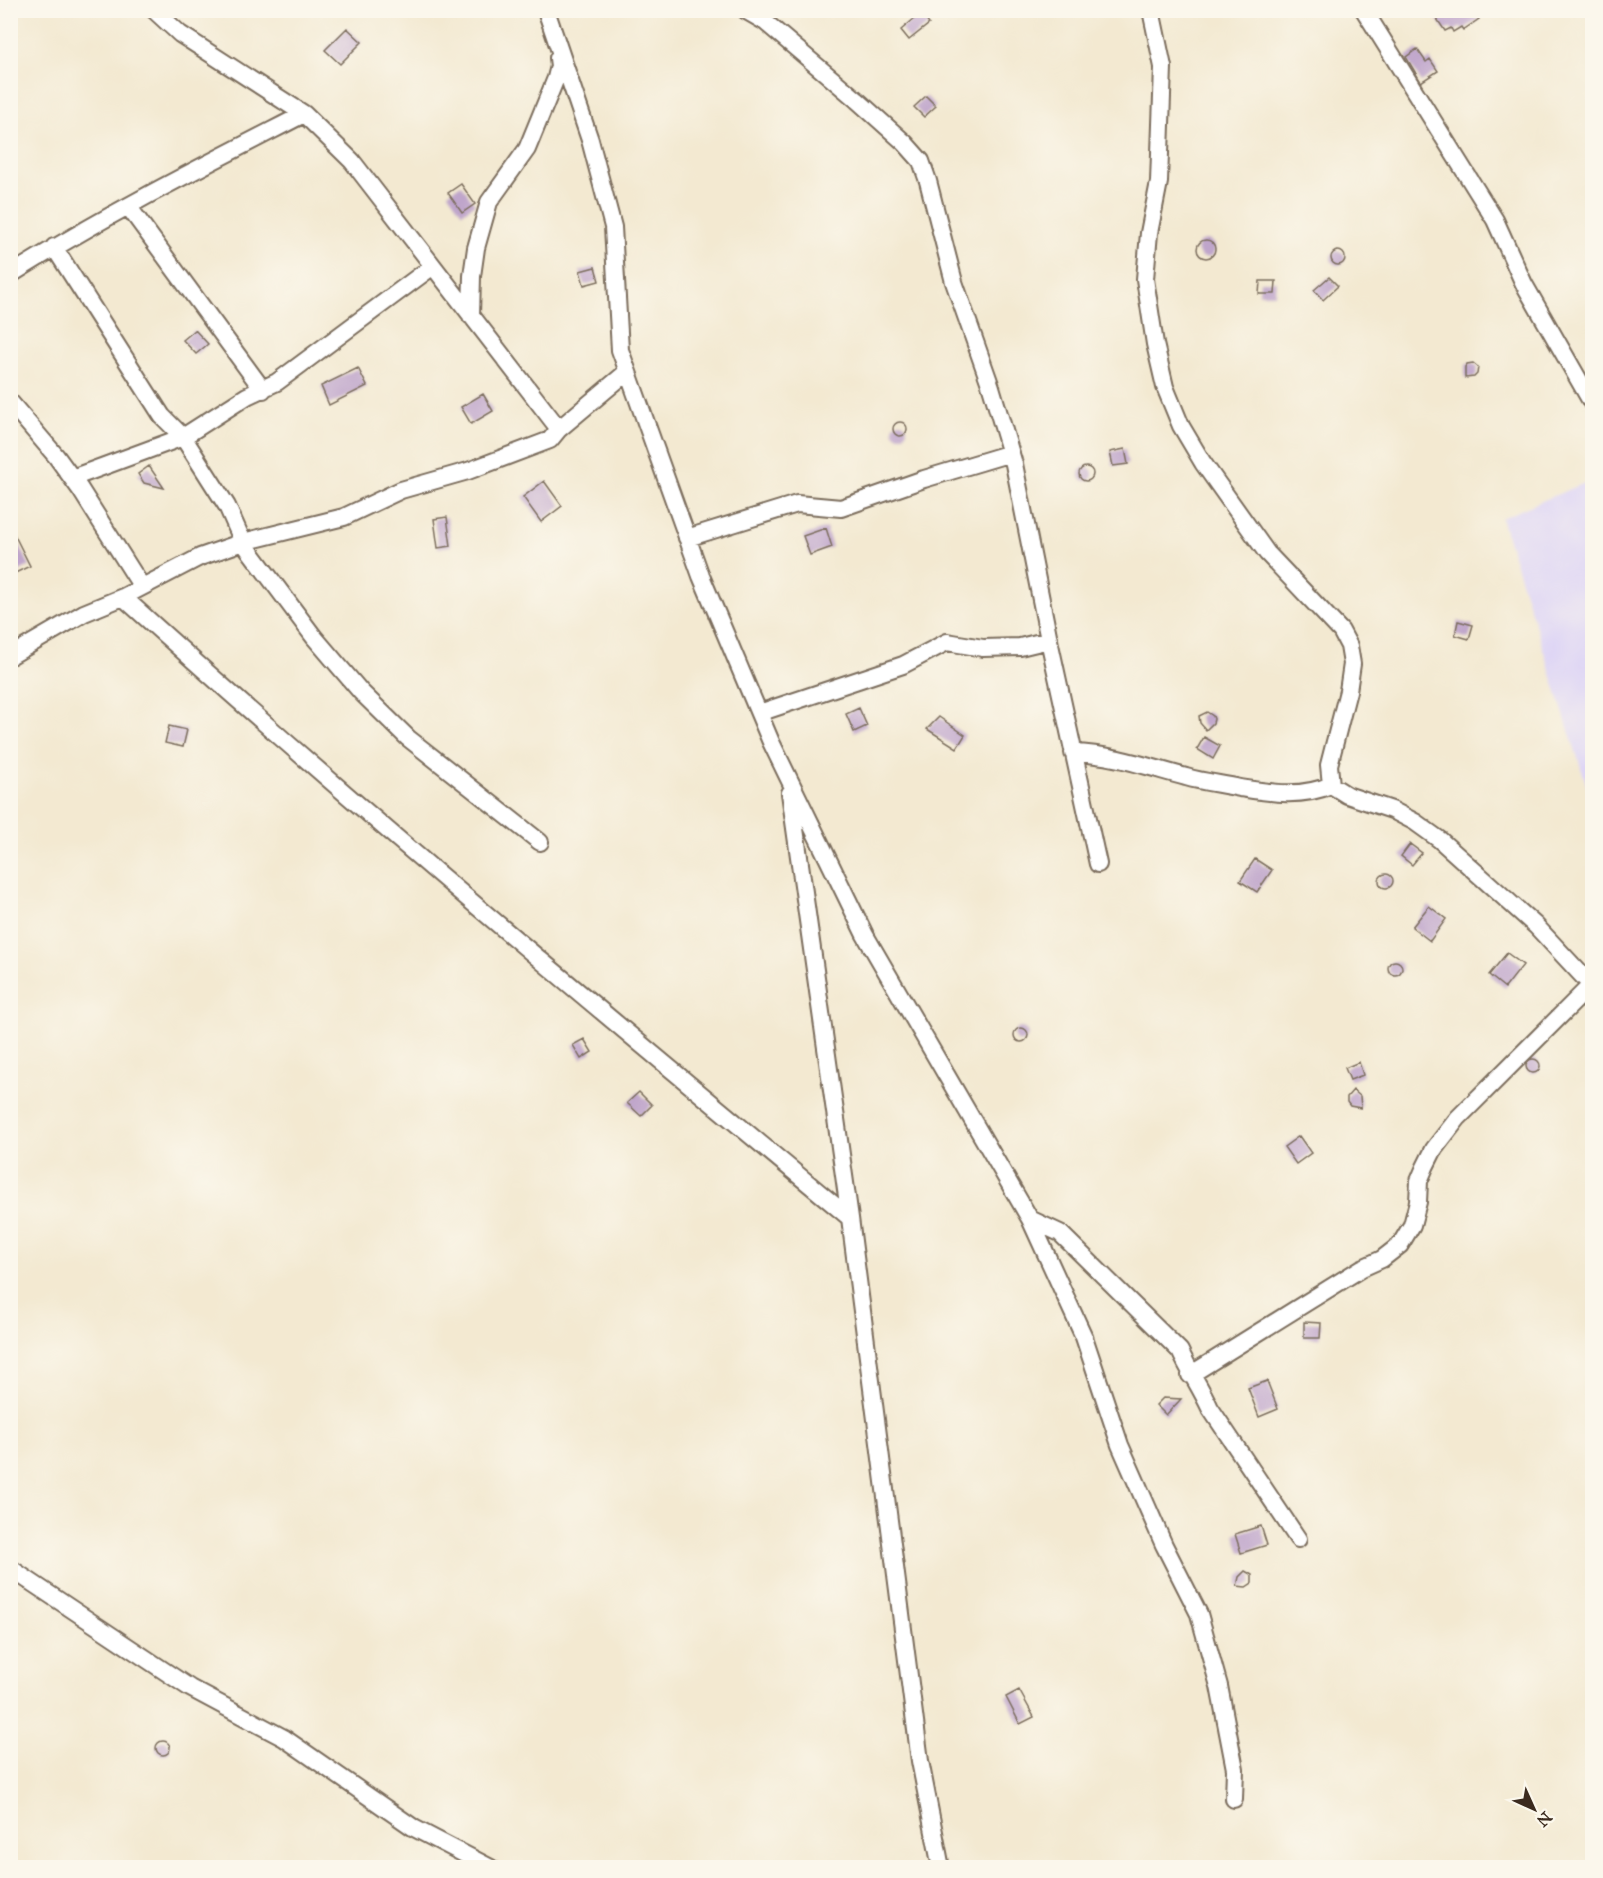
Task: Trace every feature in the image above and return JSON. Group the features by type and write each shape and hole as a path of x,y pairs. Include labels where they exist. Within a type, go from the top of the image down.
{"street":[{"path":"154,10 180,34 304,114 351,161 559,429"},
{"path":"546,10 590,140 613,227 620,350 687,538 759,713 865,935 1030,1219 1084,1337 1120,1445 1164,1545 1199,1614 1219,1686 1234,1769 1234,1800"},
{"path":"745,10 764,21 857,100 905,143 921,162 954,282 991,387 1011,453 1098,864"},
{"path":"1151,10 1163,67 1160,182 1149,233 1145,279 1155,344 1165,387 1181,426 1203,463 1267,553 1341,631 1349,646 1352,664 1348,691 1329,765 1331,785"},
{"path":"1364,10 1495,220 1524,284 1593,403"},
{"path":"471,316 472,276 476,248 489,202 527,149 556,78 560,66 554,34"},
{"path":"10,275 54,247 128,206 304,114"},
{"path":"128,206 263,390"},
{"path":"54,247 162,416 183,437 227,507 243,542 314,637 361,692 408,738 540,842"},
{"path":"72,478 183,437 248,396 277,382 433,266"},
{"path":"10,656 84,614 123,597 200,556 243,542 344,517 401,490 468,471 550,440 559,429 627,372"},
{"path":"10,402 72,478 141,587"},
{"path":"687,538 797,504 841,508 924,479 1011,453"},
{"path":"123,597 223,688 357,804 850,1218"},
{"path":"759,713 903,665 947,642 983,648 1020,647 1049,640"},
{"path":"1073,753 1097,754 1189,778 1265,792 1298,794 1317,791 1331,785"},
{"path":"788,777 850,1218 920,1761 941,1868"},
{"path":"1190,1375 1362,1268 1382,1259 1400,1245 1412,1225 1418,1202 1419,1181 1434,1149 1458,1118 1591,985 1536,927 1440,840 1415,822 1392,810 1347,795 1331,785"},
{"path":"1030,1219 1060,1233 1180,1352 1190,1375 1202,1390 1210,1408 1298,1539"},
{"path":"10,1568 190,1688 284,1738 414,1828 491,1868"}],"shaded area":[{"path":"1592,480 1592,802 1501,518"}],"building":[{"path":"1442,10 1473,10 1479,19 1463,30 1461,27 1453,32 1451,28 1445,31 1435,16"},
{"path":"921,13 929,24 909,40 901,30"},
{"path":"347,28 362,42 340,64 325,50"},
{"path":"1417,49 1426,62 1430,59 1438,71 1421,82 1406,57"},
{"path":"926,96 936,106 924,117 914,107"},
{"path":"461,184 475,204 462,213 448,193"},
{"path":"1206,240 1212,243 1215,249 1212,255 1206,258 1200,255 1197,249 1200,243"},
{"path":"1338,251 1343,253 1345,258 1343,263 1338,265 1333,263 1331,258 1333,253"},
{"path":"595,267 599,281 584,285 580,271"},
{"path":"1329,277 1338,286 1323,300 1314,290"},
{"path":"1260,281 1276,281 1275,294 1259,294"},
{"path":"195,330 208,344 196,354 183,340"},
{"path":"1473,363 1478,367 1477,374 1474,377 1465,378 1465,367"},
{"path":"358,368 367,386 329,405 321,386"},
{"path":"483,394 493,411 471,424 461,407"},
{"path":"897,422 903,422 907,429 903,436 897,436 893,432 893,426"},
{"path":"1125,449 1128,464 1113,466 1110,452"},
{"path":"149,466 164,488 144,483 138,474"},
{"path":"1086,467 1091,469 1093,474 1091,479 1086,481 1081,479 1079,474 1081,469"},
{"path":"544,481 562,506 541,522 523,497"},
{"path":"447,517 451,546 438,548 434,519"},
{"path":"11,528 30,566 11,575"},
{"path":"826,528 832,547 810,555 803,536"},
{"path":"1458,621 1473,625 1469,639 1455,635"},
{"path":"859,708 867,726 854,732 846,714"},
{"path":"1207,712 1214,719 1206,730 1200,723 1199,716"},
{"path":"939,717 965,735 957,748 927,729"},
{"path":"169,726 187,730 183,747 165,743"},
{"path":"1204,737 1220,746 1213,759 1197,749"},
{"path":"1410,844 1422,853 1412,865 1401,856"},
{"path":"1255,859 1272,870 1257,892 1240,881"},
{"path":"1386,874 1391,876 1393,881 1391,886 1386,888 1381,886 1379,881 1381,876"},
{"path":"1429,906 1446,919 1430,941 1412,927"},
{"path":"1507,953 1523,965 1505,988 1489,975"},
{"path":"1395,961 1400,963 1402,968 1400,973 1395,975 1390,973 1388,968 1390,963"},
{"path":"1021,1028 1026,1030 1028,1035 1026,1040 1021,1042 1016,1040 1014,1035 1016,1030"},
{"path":"584,1039 592,1052 581,1059 573,1045"},
{"path":"1533,1059 1538,1061 1540,1066 1538,1071 1533,1073 1528,1071 1526,1066 1528,1061"},
{"path":"1359,1062 1363,1075 1350,1080 1345,1068"},
{"path":"1353,1090 1360,1096 1361,1108 1350,1106 1347,1102 1347,1097"},
{"path":"639,1092 652,1105 641,1116 627,1103"},
{"path":"1299,1136 1311,1153 1296,1164 1284,1147"},
{"path":"1304,1322 1321,1323 1320,1338 1304,1338"},
{"path":"1267,1381 1278,1409 1259,1417 1248,1388"},
{"path":"1163,1398 1181,1399 1166,1415 1156,1405"},
{"path":"1261,1526 1267,1545 1241,1553 1235,1534"},
{"path":"1245,1571 1252,1575 1252,1583 1246,1587 1237,1586 1239,1577"},
{"path":"1019,1690 1034,1717 1020,1724 1006,1697"},
{"path":"163,1741 168,1743 170,1748 168,1753 163,1755 158,1753 156,1748 158,1743"}]}
